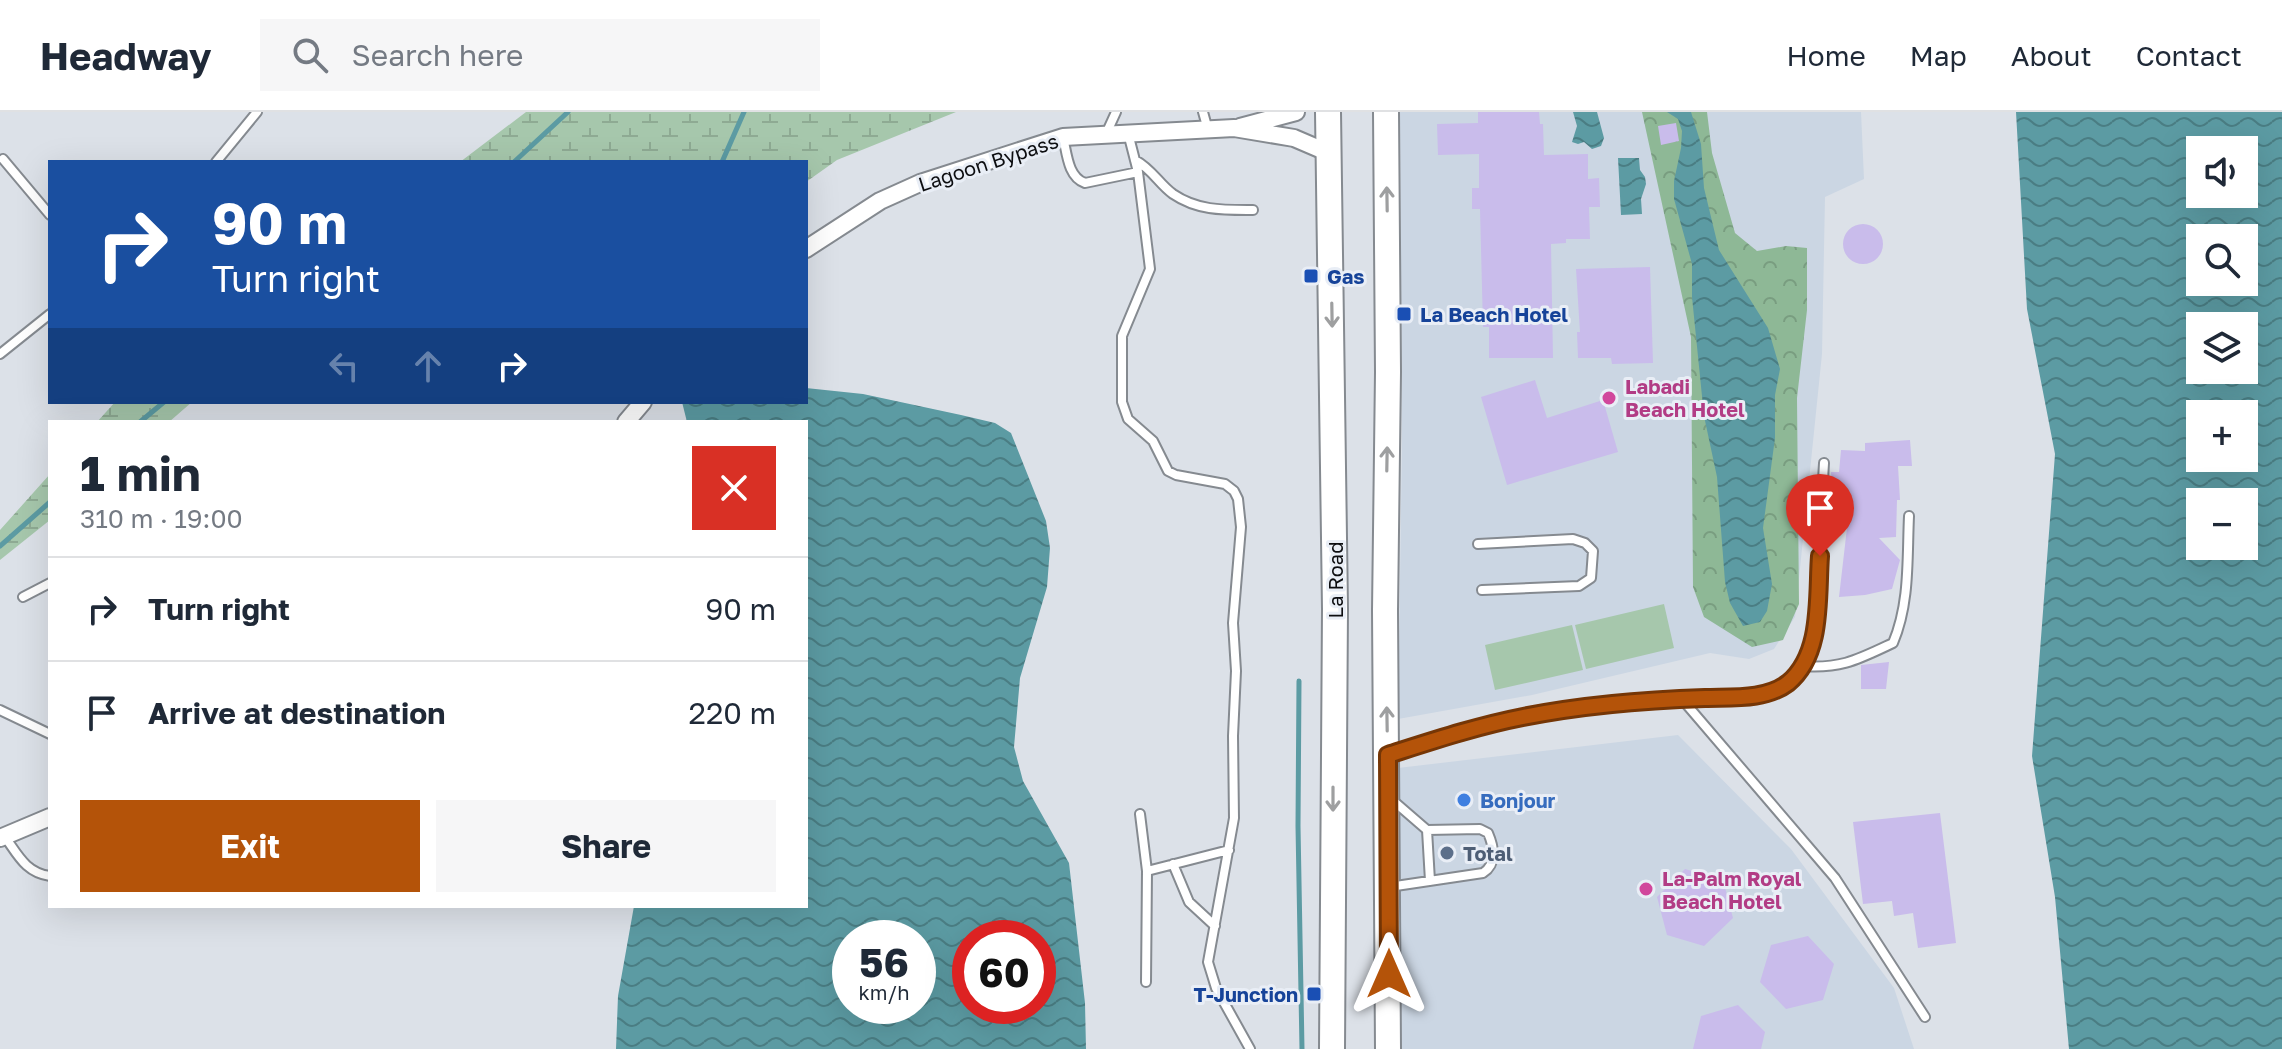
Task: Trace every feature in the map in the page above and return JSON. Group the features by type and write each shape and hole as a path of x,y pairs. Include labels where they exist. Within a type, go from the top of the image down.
{"main road":[{"name":"La Road","path":"1328,112 1335,609 1332,1049"},
{"path":"1386,112 1388,1049"}],"street":[{"name":"Lagoon Bypass","path":"1234,128 1254,117 1296,112"},
{"name":"Lagoon Bypass","path":"808,248 880,201 920,183 1063,137 1234,128 1294,138 1329,153"},
{"path":"628,420 641,404"},
{"path":"2,837 48,818"}],"lane":[{"path":"218,160 257,112"},
{"path":"1106,134 1116,112"},
{"path":"1203,112 1208,130"},
{"path":"1128,132 1138,172 1150,269 1122,336 1122,402 1128,419 1153,441 1168,471 1225,484 1238,499 1241,527 1233,623 1236,671 1234,818 1208,962 1216,988 1250,1049"},
{"path":"1063,137 1072,173 1077,180 1085,183 1138,172"},
{"path":"3,159 48,213"},
{"path":"1135,160 1148,168 1173,194 1203,208 1253,210"},
{"path":"0,354 48,316"},
{"path":"1388,755 1522,717 1637,700 1746,697 1786,685 1801,666 1814,635 1824,463"},
{"path":"1801,666 1828,668 1848,664 1893,643 1901,625 1905,599 1909,516"},
{"path":"1478,544 1573,539 1585,543 1593,551 1591,578 1579,586 1482,590"},
{"path":"23,597 48,584"},
{"path":"1681,698 1697,721 1835,878 1925,1017"},
{"path":"0,710 48,733"},
{"path":"1388,797 1427,830 1480,829 1488,833 1493,860 1490,869 1483,873 1389,887"},
{"path":"1140,814 1147,871 1146,982"},
{"path":"1427,830 1430,881"},
{"path":"2,837 27,868 48,876"},
{"path":"1147,871 1229,850"},
{"path":"1173,864 1189,902 1215,926"}],"shaded area":[{"name":"Labadi Beach Hotel","path":"1400,112 1861,112 1864,179 1825,197 1822,354 1795,617 1774,649 1749,659 1710,653 1532,695 1398,719 1402,442"},
{"name":"La-Palm Royal Beach Hotel","path":"1678,735 1791,849 1894,988 1914,1049 1400,1049 1398,768"}],"green space":[{"path":"526,112 956,112 837,160 808,181 808,160 463,160"},
{"path":"1642,112 1707,112 1712,153 1735,233 1757,251 1786,246 1807,248 1807,310 1797,398 1799,604 1783,640 1752,647 1704,617 1693,587 1691,337"},
{"path":"113,404 190,404 171,420 99,420"},
{"path":"48,476 48,522 0,560 0,530"},
{"path":"1664,604 1674,648 1586,669 1575,625"},
{"path":"1572,625 1583,670 1495,690 1485,645"}],"water":[{"path":"1573,112 1597,112 1604,138 1601,146 1592,149 1584,142 1572,142 1577,126"},
{"path":"1667,112 1691,112 1701,144 1704,188 1719,250 1768,328 1780,369 1763,528 1772,584 1767,611 1760,622 1743,626 1730,603 1725,582 1717,477 1704,416 1692,297 1692,264 1674,199 1682,131 1678,119"},
{"path":"2016,112 2282,112 2282,1049 2069,1049 2055,897 2032,756 2055,454 2027,309"},
{"path":"1618,158 1639,158 1646,184 1641,199 1642,214 1621,215"},
{"path":"808,388 863,394 995,423 1011,433 1046,521 1050,548 1047,587 1020,678 1014,747 1023,781 1069,863 1085,1003 1086,1049 616,1049 618,996 634,908 808,908 808,420 686,420 682,404 808,404"}],"building":[{"path":"1478,112 1539,112 1540,124 1543,124 1544,155 1588,154 1588,179 1599,178 1600,207 1589,207 1590,239 1566,239 1566,243 1551,244 1553,358 1489,358 1489,327 1483,327 1480,209 1472,209 1472,188 1479,188 1479,154 1438,155 1437,124 1478,123"},
{"path":"1676,123 1679,141 1661,145 1658,126"},
{"path":"1863,224 1877,230 1883,244 1877,258 1863,264 1849,258 1843,244 1849,230"},
{"path":"1650,267 1653,363 1612,364 1611,358 1578,358 1577,332 1580,332 1576,269"},
{"path":"1535,380 1547,418 1603,400 1618,452 1507,485 1481,397"},
{"path":"1910,440 1912,466 1898,466 1900,500 1897,500 1896,537 1879,538 1900,560 1892,589 1839,597 1850,502 1842,502 1843,493 1832,492 1831,472 1839,472 1841,450 1865,451 1865,443"},
{"path":"1889,662 1886,689 1861,689 1861,665"},
{"path":"1940,813 1956,943 1918,948 1913,913 1894,916 1892,901 1863,904 1853,822"},
{"path":"1685,869 1723,880 1733,918 1704,946 1667,935 1657,897"},
{"path":"1808,936 1834,964 1823,1000 1786,1009 1760,982 1771,945"},
{"path":"1738,1005 1765,1032 1761,1049 1693,1049 1701,1016"}],"waterway":[{"path":"516,160 568,112"},
{"path":"723,160 744,112"},
{"path":"142,420 162,404"},
{"path":"0,546 48,504"},
{"path":"1299,681 1302,1049"}],"place":[{"name":"Gas","path":"1311,276"},
{"name":"La Beach Hotel","path":"1404,314"},
{"name":"Labadi Beach Hotel","path":"1609,398"},
{"name":"Bonjour","path":"1464,800"},
{"name":"Total","path":"1447,853"},
{"name":"La-Palm Royal Beach Hotel","path":"1646,889"},
{"name":"T-Junction","path":"1314,994"}],"route":[{"path":"1389,974 1388,755 1522,717 1637,700 1746,697 1786,685 1811,649 1820,556"}]}
